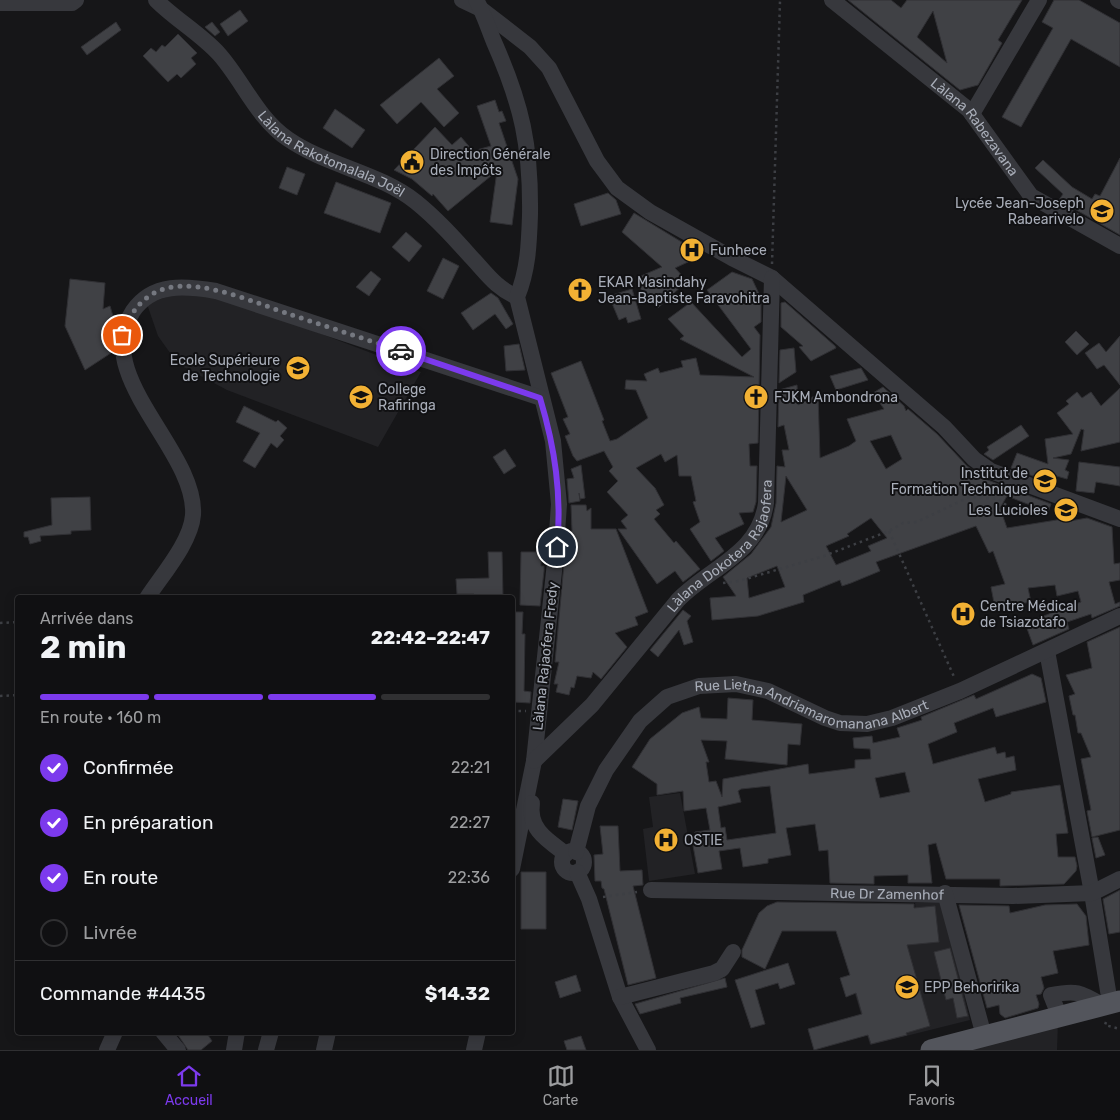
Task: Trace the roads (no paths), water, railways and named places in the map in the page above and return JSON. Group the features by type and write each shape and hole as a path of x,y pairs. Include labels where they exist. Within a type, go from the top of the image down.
{"main road":[{"path":"931,1050 1061,1012 1111,1003"}],"street":[{"path":"0,3 72,3 76,0"},
{"name":"Làlana Rakotomalala Joël","path":"156,0 218,53 241,83 255,107 286,138 312,154 406,195 436,219 500,290 517,297"},
{"path":"462,0 479,5 530,47 549,68 596,161 617,188 659,216 732,258 772,278 944,427 974,459 991,471 1120,519"},
{"name":"Làlana Rabezavana","path":"832,0 972,114 1031,196 1120,246"},
{"path":"972,114 1039,0"},
{"path":"479,5 505,66 522,115 529,155 529,247 527,265 517,297"},
{"name":"Làlana Dokotera Rajaofera","path":"534,761 592,705 684,593 737,554 747,545 760,528 766,503 772,278"},
{"path":"149,595 184,542 193,516 191,490 137,391 123,356 122,335 128,318 139,302 152,293 168,288 188,286 216,291 540,398"},
{"name":"Làlana Rajaofera Fredy","path":"515,856 534,761 555,562 559,504 553,441 540,398 517,297"},
{"name":"Rue Lietna Andriamaromanana Albert","path":"569,854 588,806 606,770 640,721 667,697 699,686 717,684 750,686 768,691 825,718 855,725 881,722 960,690 1120,616"},
{"path":"1047,651 1111,1003"},
{"path":"534,761 531,819 549,842 569,854"},
{"path":"522,824 534,838 569,854"},
{"path":"569,854 562,863 564,869 570,873 577,872 589,899 620,997 648,1050"},
{"name":"Rue Dr Zamenhof","path":"651,890 946,893 1013,896 1092,893 1120,879"},
{"path":"946,893 994,1033"},
{"path":"620,997 714,973 722,968 733,952"},
{"path":"106,1050 114,1035"},
{"path":"166,1035 178,1050"},
{"path":"234,1050 236,1035"},
{"path":"266,1050 270,1035"},
{"path":"324,1050 327,1035"},
{"path":"474,1050 477,1035"}],"place":[{"name":"Direction Générale des Impôts","path":"412,162"},
{"name":"Lycée Jean-Joseph Rabearivelo","path":"1102,211"},
{"name":"Funhece","path":"692,250"},
{"name":"EKAR Masindahy Jean-Baptiste Faravohitra","path":"580,290"},
{"name":"Ecole Supérieure de Technologie","path":"298,368"},
{"name":"College Rafiringa","path":"361,397"},
{"name":"FJKM Ambondrona","path":"756,397"},
{"name":"Institut de Formation Technique","path":"1045,481"},
{"name":"Les Lucioles","path":"1066,510"},
{"name":"Centre Médical de Tsiazotafo","path":"963,614"},
{"name":"OSTIE","path":"666,840"},
{"name":"EPP Behoririka","path":"907,987"}]}
